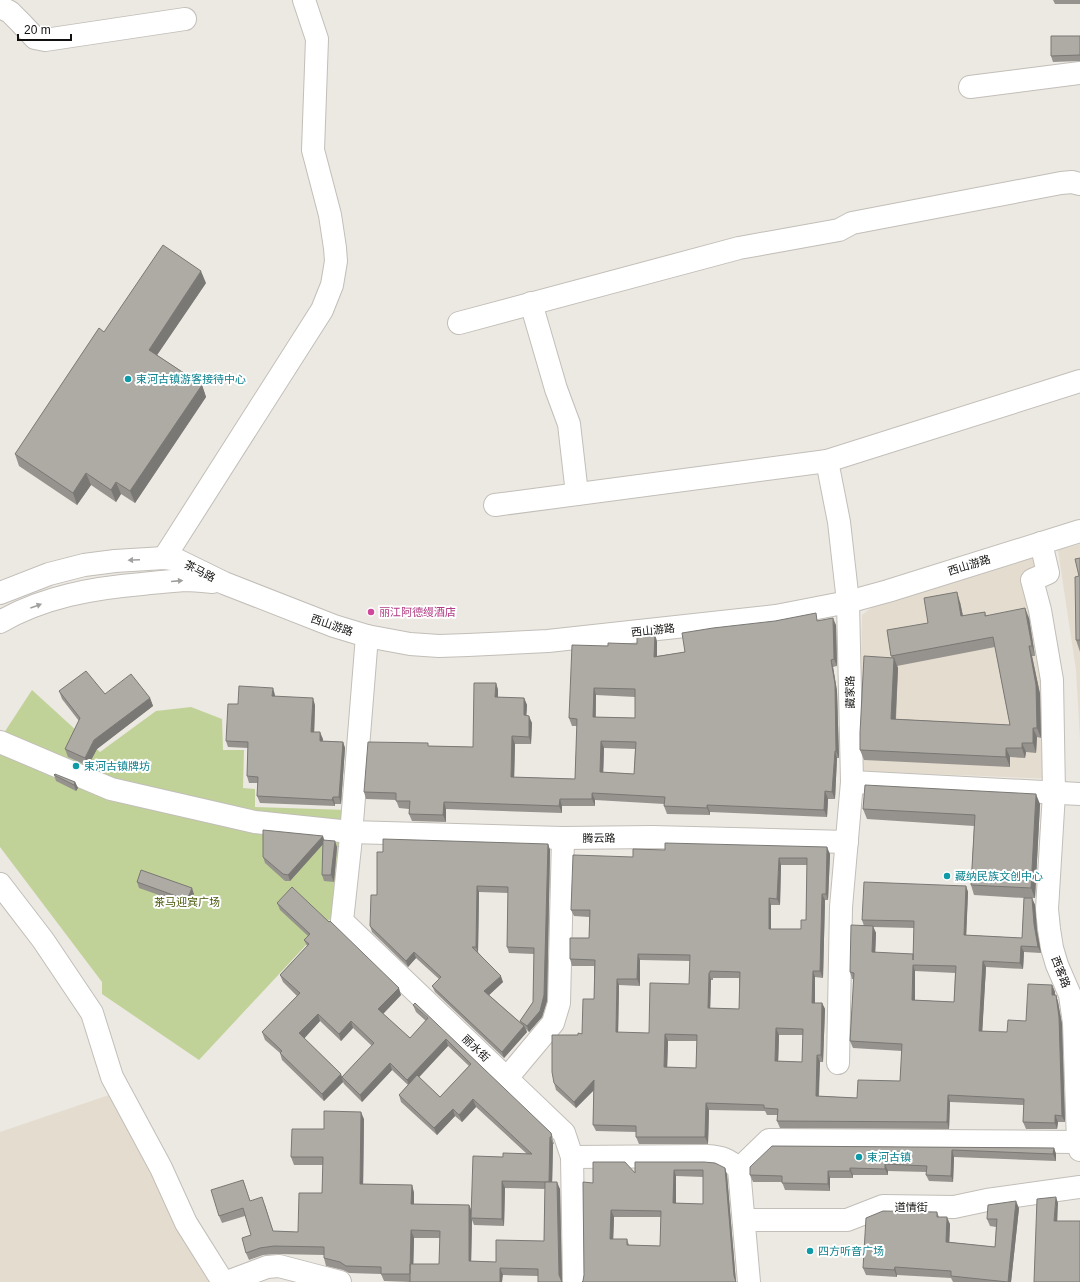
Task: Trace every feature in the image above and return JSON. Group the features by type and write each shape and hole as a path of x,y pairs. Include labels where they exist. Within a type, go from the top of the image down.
{"street":[{"path":"164,558 322,310 332,285 336,261 335,248 330,215 313,150 317,38 304,0"},
{"path":"0,7 10,12 34,38 45,40 185,19"},
{"path":"970,87 1080,73"},
{"path":"459,323 739,248 839,230 852,223 1061,183 1072,182 1080,184"},
{"path":"532,304 556,389 569,424 577,494"},
{"path":"495,505 827,461 1080,381"},
{"name":"藏家路","path":"827,461 839,522 848,602 852,782 841,907 838,1063"},
{"name":"西山游路","path":"224,583 334,626 367,636 410,644 439,646 548,642 776,616 848,602 1080,531"},
{"name":"西客路","path":"1041,543 1048,573 1032,580 1040,610 1052,680 1054,793 1047,909 1049,929 1057,965 1070,995 1074,1023 1079,1146"},
{"name":"茶马路","path":"0,593 49,574 84,565 115,561 164,558 177,560 224,583"},
{"name":"茶马路","path":"0,622 34,606 60,597 89,590 186,580 224,583"},
{"path":"350,832 367,636"},
{"name":"腾云路","path":"0,742 111,789 254,822 350,832 563,838 652,837 847,842"},
{"path":"852,782 1080,794"},
{"name":"丽水街","path":"350,832 342,921 564,1133 572,1157 574,1282"},
{"path":"507,1078 553,1023 557,1012 559,1003 563,838"},
{"path":"0,884 43,940 92,1012 112,1077 161,1168 186,1223 223,1282"},
{"path":"739,1169 769,1140 1079,1146"},
{"path":"572,1157 718,1157 731,1161 739,1169 748,1282"},
{"name":"道情街","path":"744,1220 847,1220 883,1206 954,1207 987,1200 1080,1187"},
{"path":"227,1282 267,1266 279,1266 340,1282"}],"shaded area":[{"path":"1080,544 1080,739 1076,670 1058,550"},
{"path":"1037,557 1052,779 859,771 862,615 890,593"},
{"path":"112,1094 216,1282 0,1282 0,1132"}],"green space":[{"name":"茶马迎宾广场","path":"32,690 100,752 156,711 191,707 222,719 223,750 244,750 243,788 255,789 255,807 348,810 346,902 199,1060 102,994 102,982 0,847 0,739"}],"building":[{"path":"1051,36 1080,36 1080,55 1051,56"},
{"name":"束河古镇游客接待中心","path":"163,245 201,271 149,350 202,385 130,491 116,482 111,490 86,473 73,493 15,454 99,328 104,332"},
{"path":"1080,558 1080,640 1076,640 1075,577 1079,576 1075,559"},
{"path":"957,592 961,616 985,612 985,616 1025,608 1032,646 1029,646 1036,685 1037,728 1033,728 1033,743 1022,743 1022,748 1006,748 1006,757 860,750 864,656 894,658 891,719 1010,725 993,637 891,656 887,630 928,623 924,598"},
{"path":"816,613 817,621 833,618 834,659 831,660 835,684 836,751 832,792 825,791 824,810 707,805 707,808 664,806 665,797 592,793 592,799 560,799 559,806 444,802 443,815 409,814 410,801 396,801 396,793 364,792 368,742 428,743 428,746 473,747 474,683 496,683 495,697 524,698 524,715 529,716 529,737 512,736 511,777 575,779 577,719 569,718 572,645 608,646 608,643 637,644 637,636 655,634 654,657 685,652 682,633 775,621","holes":["594,688 635,689 635,718 593,717","601,741 636,742 634,774 600,772"]},
{"path":"86,671 105,694 131,674 150,698 94,740 85,758 65,749 80,718 59,691"},
{"path":"239,686 273,688 272,696 313,698 311,732 320,732 320,741 343,742 339,797 333,797 332,800 257,796 258,777 247,776 248,742 226,741 228,704 238,704"},
{"path":"55,774 75,782 74,785 54,775"},
{"path":"865,785 1036,794 1031,888 971,885 975,815 863,809"},
{"path":"263,830 323,836 288,875 283,874 263,857"},
{"path":"383,839 548,844 544,995 540,1011 527,1026 520,1021 533,1002 534,948 507,947 508,887 477,886 476,947 472,947 501,976 484,991 524,1026 502,1052 432,986 441,977 414,952 406,961 370,926 371,895 377,895 377,852 383,852"},
{"path":"323,840 335,841 331,875 322,875"},
{"path":"665,843 827,847 826,894 822,894 820,971 813,971 812,1003 822,1003 821,1055 817,1055 816,1096 857,1098 858,1080 900,1081 902,1044 850,1041 854,973 850,972 851,925 873,926 872,952 913,954 913,960 914,921 862,920 864,882 966,886 964,935 1022,938 1024,898 1032,898 1038,947 1021,946 1020,963 983,961 979,1031 1007,1032 1008,1020 1026,1021 1028,984 1052,985 1052,995 1056,995 1059,1017 1062,1116 1055,1115 1055,1123 1023,1122 1024,1099 948,1095 947,1122 777,1121 778,1109 764,1108 764,1105 706,1103 705,1137 636,1137 636,1126 593,1125 594,1080 574,1102 554,1083 552,1072 552,1035 582,1034 583,999 594,999 595,960 570,959 570,938 589,938 590,910 571,910 573,855 633,857 633,849 665,850","holes":["779,858 807,858 806,920 801,920 801,929 769,929 769,898 777,899","638,954 690,955 689,984 650,983 649,1033 616,1032 617,979 637,979","913,965 956,966 954,1002 912,1000","710,971 740,972 739,1009 708,1008","776,1028 803,1029 802,1062 775,1061","665,1034 697,1035 696,1068 664,1067"]},
{"path":"141,870 192,888 187,900 137,882"},
{"path":"292,887 329,922 330,921 399,988 378,1009 410,1038 428,1018 413,1005 415,1003 551,1133 549,1182 502,1181 502,1219 471,1218 473,1156 503,1157 503,1153 532,1154 473,1099 459,1115 453,1109 434,1128 399,1095 417,1075 440,1097 471,1064 446,1039 407,1080 390,1063 360,1095 342,1077 374,1043 351,1021 339,1034 318,1014 299,1033 341,1074 322,1094 280,1053 282,1051 262,1032 300,993 280,975 309,944 304,940 310,934 277,903"},
{"path":"324,1111 361,1112 360,1184 412,1185 411,1204 469,1205 469,1261 496,1262 496,1240 544,1241 545,1182 557,1182 559,1275 562,1282 538,1282 538,1269 500,1268 500,1282 410,1282 410,1274 381,1274 381,1267 346,1266 340,1262 324,1258 324,1247 274,1246 260,1248 246,1253 242,1238 251,1235 243,1208 219,1216 211,1190 243,1180 250,1201 262,1197 273,1231 298,1232 299,1193 322,1193 323,1157 291,1157 292,1129 324,1129","holes":["411,1230 440,1231 439,1264 410,1264"]},
{"path":"772,1146 1054,1148 1053,1154 952,1150 951,1176 926,1175 927,1166 885,1164 885,1169 850,1168 850,1171 828,1171 828,1184 782,1183 782,1176 750,1175 750,1167"},
{"path":"593,1162 625,1162 635,1173 635,1162 704,1162 715,1163 725,1168 734,1276 736,1282 582,1282 584,1275 583,1182 593,1183","holes":["674,1170 703,1170 703,1204 673,1203","611,1210 661,1211 660,1246 627,1245 627,1239 610,1239"]},
{"path":"1056,1197 1054,1221 1080,1221 1080,1282 1034,1282 1037,1199"},
{"path":"1016,1201 1008,1282 951,1276 951,1271 895,1267 894,1270 863,1268 866,1218 883,1211 937,1212 937,1217 947,1217 946,1242 995,1247 997,1219 987,1219 988,1205"}],"place":[{"name":"束河古镇游客接待中心","path":"128,379"},
{"name":"丽江阿德缦酒店","path":"371,612"},
{"name":"束河古镇牌坊","path":"76,766"},
{"name":"藏纳民族文创中心","path":"947,876"},
{"name":"束河古镇","path":"859,1157"},
{"name":"四方听音广场","path":"810,1251"}]}
